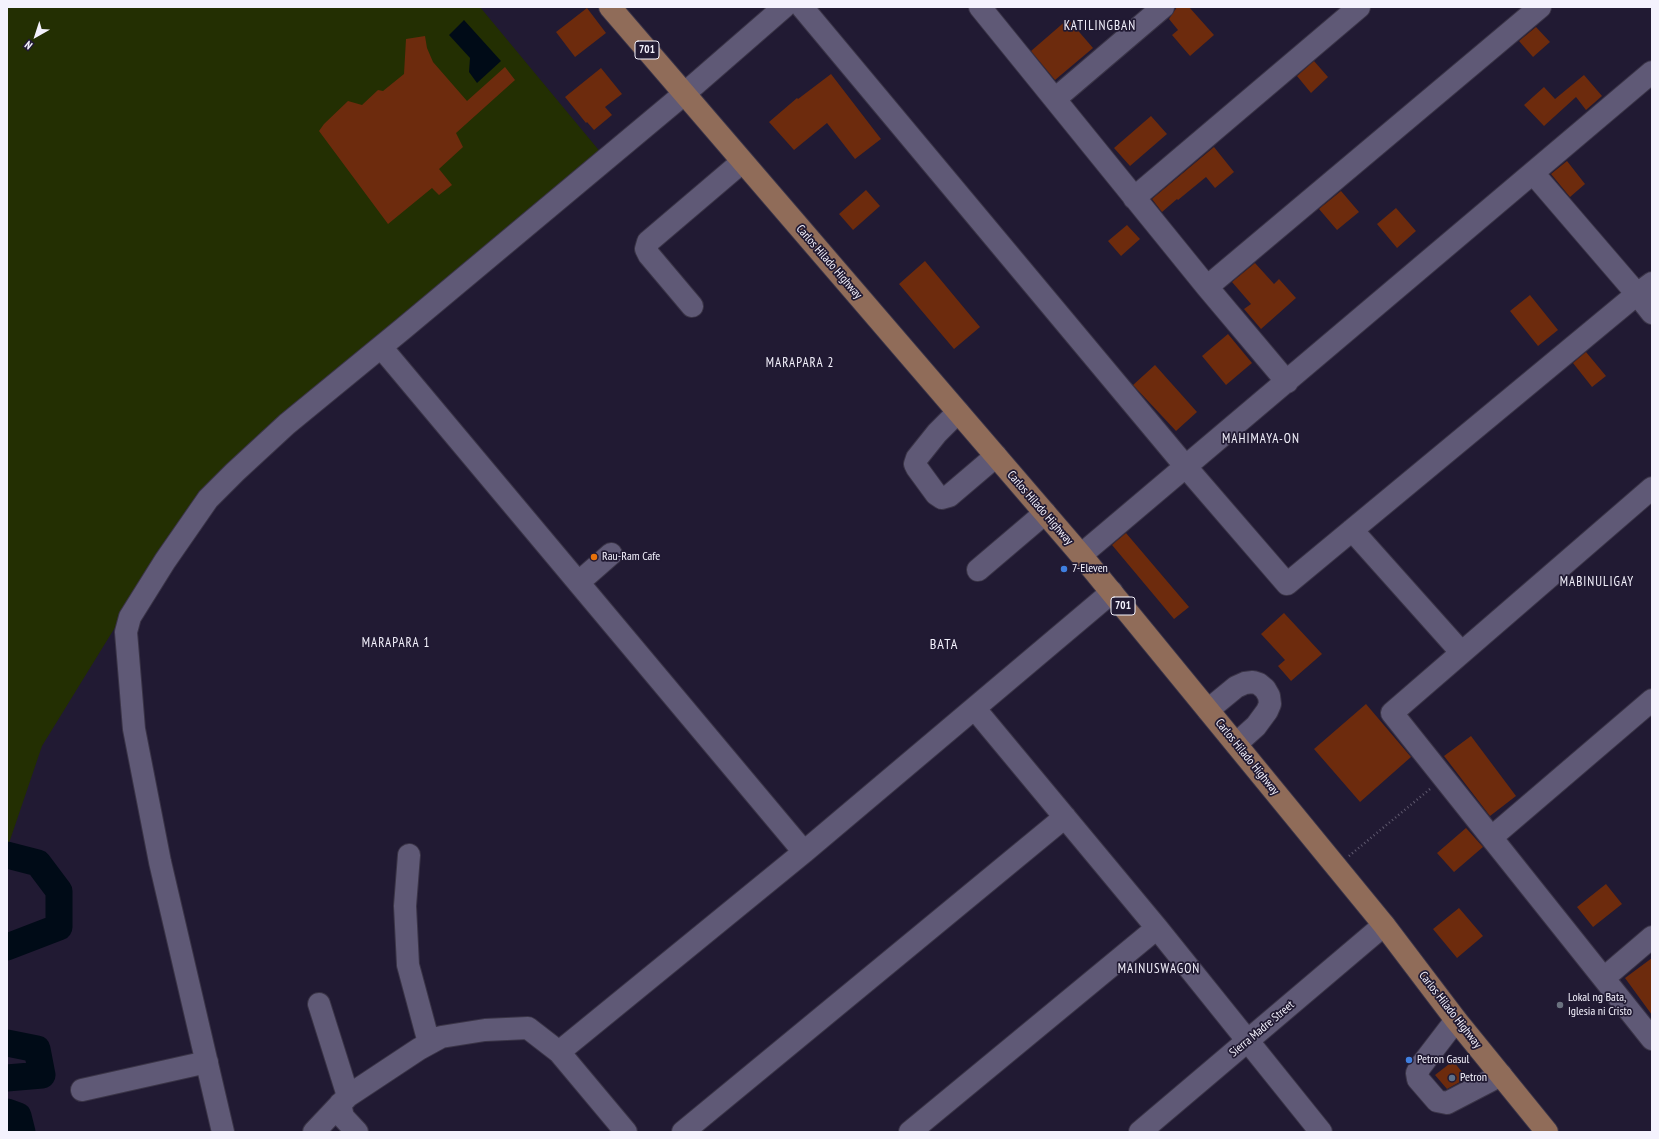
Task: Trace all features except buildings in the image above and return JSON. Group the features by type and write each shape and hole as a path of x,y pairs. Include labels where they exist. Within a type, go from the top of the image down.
{"main road":[{"name":"Carlos Hilado Highway","path":"610,7 1082,555 1384,926 1456,1020 1547,1132"}],"street":[{"path":"223,1132 163,876 134,729 126,626 130,617 165,561 208,499 287,424 684,94 784,7"},
{"path":"802,7 1186,467 1287,584 1645,288"},
{"path":"980,7 1134,198 1287,382"},
{"path":"1055,99 1163,7"},
{"path":"1134,198 1359,7"},
{"path":"1207,287 1540,7"},
{"path":"1082,555 1652,72"},
{"path":"692,306 649,255 646,249 648,242 742,162"},
{"path":"1533,173 1645,288 1652,313"},
{"path":"381,346 804,852"},
{"path":"958,412 936,433 916,458 915,464 917,468 936,494 942,498 949,496 996,456"},
{"path":"1652,488 1392,713 1652,1039"},
{"path":"978,570 1045,513"},
{"path":"1352,530 1461,652"},
{"path":"579,582 611,554"},
{"path":"559,1052 804,852 1112,592"},
{"path":"1208,710 1236,687 1245,683 1253,682 1259,684 1265,689 1269,696 1270,704 1267,711 1261,720 1236,744"},
{"path":"1492,837 1652,700"},
{"path":"974,709 1157,928 1247,1042 1321,1132"},
{"path":"683,1132 1065,817"},
{"path":"410,855 405,906 408,965 429,1043"},
{"name":"Sierra Madre Street","path":"1140,1132 1384,926"},
{"path":"910,1132 1157,928"},
{"path":"1604,978 1652,937"},
{"path":"319,1004 344,1100 343,1117 357,1132"},
{"path":"1456,1020 1420,1067 1417,1073 1418,1079 1437,1101 1447,1103 1501,1075"},
{"path":"314,1132 344,1100 429,1043 442,1037 485,1030 528,1028 559,1052 626,1132"},
{"path":"82,1090 207,1062"}],"path":[{"path":"1336,867 1444,777"}],"green space":[{"path":"7,7 480,7 602,154 199,491 42,746 7,849"}],"shaded area":[{"path":"464,20 501,61 477,83 469,72 470,58 449,35"}],"waterway":[{"path":"7,855 38,863 59,891 59,927 7,947"},
{"path":"7,1043 37,1049 42,1075 7,1078"},
{"path":"7,1112 18,1116 22,1132"}],"place":[{"name":"Rau-Ram Cafe","path":"594,557"},
{"name":"7-Eleven","path":"1064,569"},
{"name":"Lokal ng Bata, Iglesia ni Cristo","path":"1560,1005"},
{"name":"Petron Gasul","path":"1409,1060"},
{"name":"Petron","path":"1452,1078"}],"district":[{"name":"KATILINGBAN","path":"1100,26"},
{"name":"MARAPARA 2","path":"800,363"},
{"name":"MAHIMAYA-ON","path":"1261,439"},
{"name":"MABINULIGAY","path":"1597,582"},
{"name":"MARAPARA 1","path":"396,643"},
{"name":"BATA","path":"944,645"},
{"name":"MAINUSWAGON","path":"1159,969"}]}
